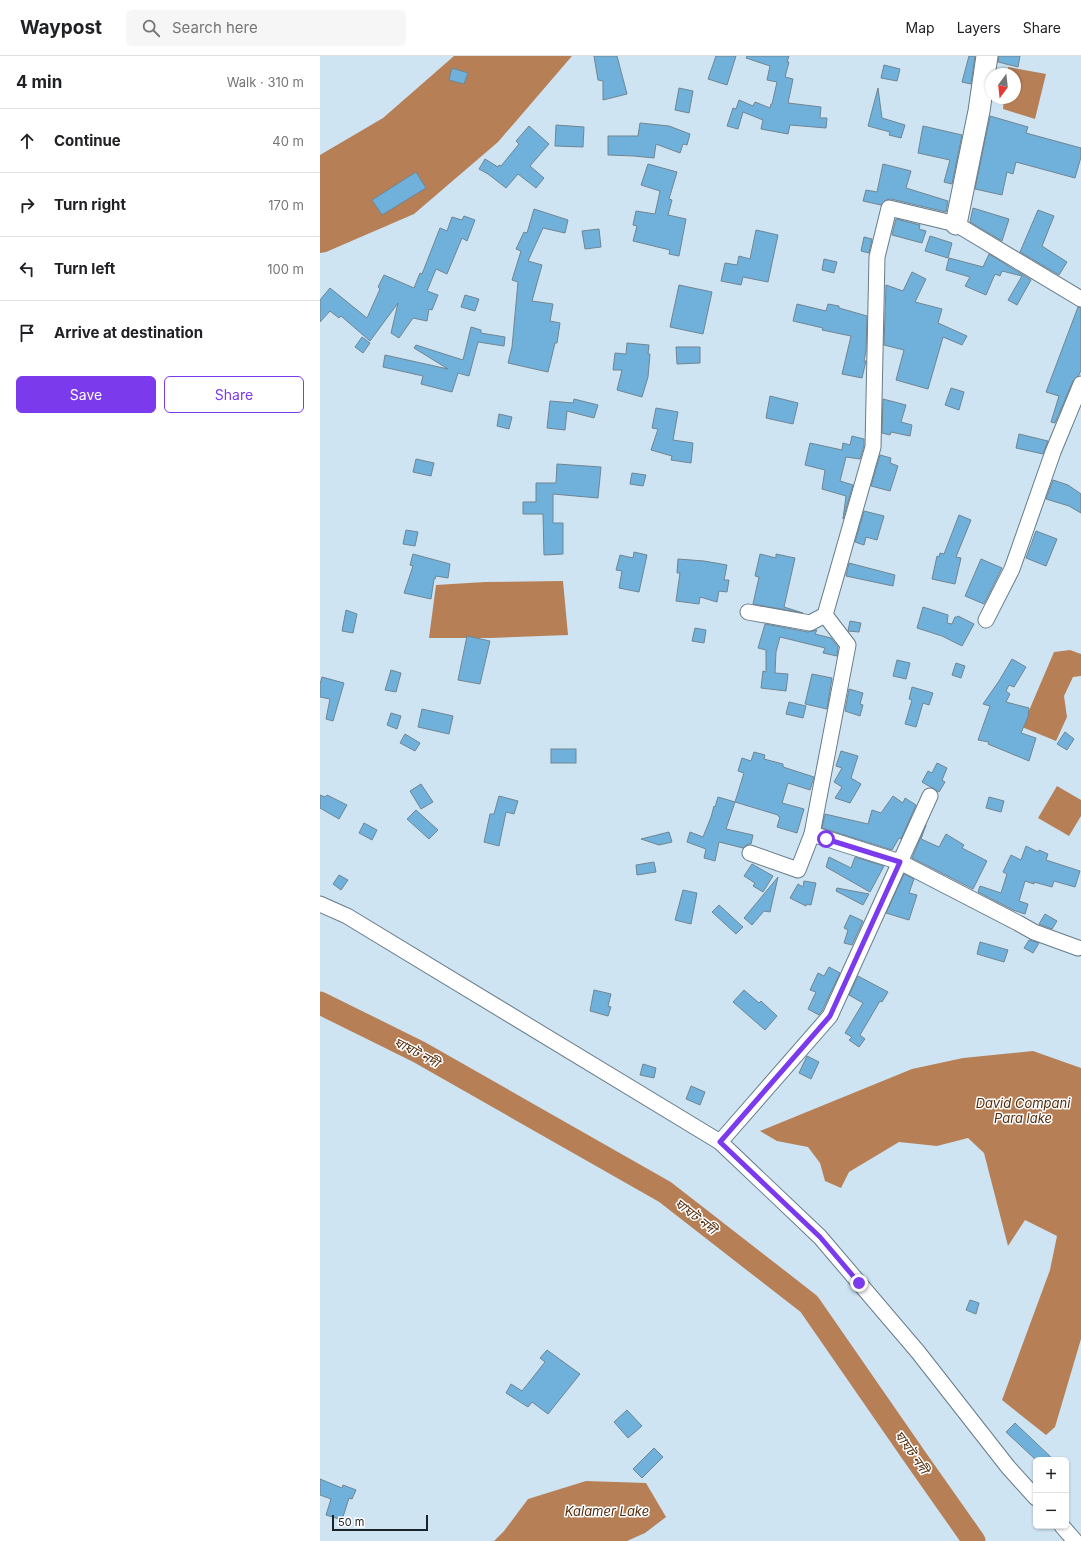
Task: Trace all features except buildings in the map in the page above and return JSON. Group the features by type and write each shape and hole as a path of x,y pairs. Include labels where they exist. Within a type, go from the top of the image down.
{"street":[{"path":"956,224 979,111 987,56"},
{"path":"748,612 810,624 825,615 873,447 877,258 889,208 956,224 1081,299"},
{"path":"986,620 1012,569 1053,452 1081,384"},
{"path":"750,853 798,870 812,834 848,645 825,615"},
{"path":"720,1142 830,1016 930,796"},
{"path":"812,834 900,862 1034,932 1078,948"},
{"path":"320,904 347,916 720,1142 820,1237 918,1352 1008,1467 1033,1495"},
{"path":"1065,1529 1076,1541"}],"water":[{"path":"454,56 572,56 498,142 414,214 326,252 320,253 320,155 383,118"},
{"path":"1021,69 1046,74 1035,119 1003,109 1003,104 1021,104"},
{"path":"563,581 568,635 491,638 429,638 436,585 485,582"},
{"path":"1070,650 1081,654 1081,676 1073,677 1064,696 1067,717 1056,741 1022,727 1054,652"},
{"path":"1057,786 1081,800 1081,816 1069,836 1038,818"},
{"name":"David Compani Para lake","path":"1033,1051 1081,1068 1081,1339 1055,1427 1046,1435 1002,1400 1050,1270 1057,1236 1025,1220 1008,1246 984,1153 968,1138 937,1146 899,1142 849,1172 841,1188 825,1181 820,1163 808,1147 777,1141 760,1131 912,1069 963,1058"},
{"name":"Kalamer Lake","path":"586,1481 646,1483 666,1517 645,1533 627,1541 494,1541 504,1531 528,1499"}],"waterway":[{"name":"ঘাঘট নদী","path":"320,1003 419,1052 665,1192 809,1304 974,1541"}],"route":[{"path":"826,839 900,862 830,1016 790,1064 720,1142 820,1237 859,1283"}]}
